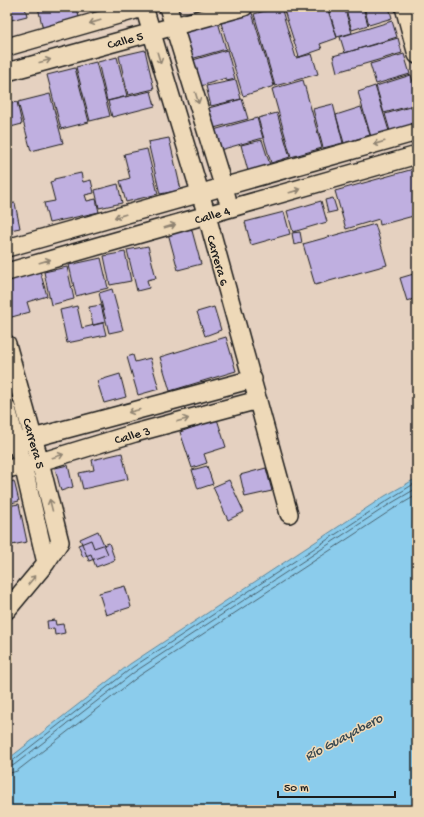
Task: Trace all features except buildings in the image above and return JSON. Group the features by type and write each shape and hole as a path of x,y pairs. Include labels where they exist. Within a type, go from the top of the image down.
{"street":[{"name":"Calle 5","path":"7,47 145,7"},
{"name":"Carrera 6","path":"145,7 151,32 207,216 289,514"},
{"path":"168,7 230,209"},
{"name":"Calle 5","path":"7,72 244,7"},
{"path":"404,7 417,55"},
{"name":"Calle 4","path":"7,248 417,132"},
{"name":"Calle 4","path":"7,272 417,155"},
{"name":"Carrera 5","path":"7,344 40,462 60,542 46,563"},
{"name":"Calle 3","path":"12,444 252,379"},
{"name":"Calle 3","path":"15,467 40,462 135,433 258,400"},
{"name":"Carrera 5","path":"7,409 15,467 46,563"},
{"path":"7,610 46,563"}],"water":[{"name":"Río Guayabero","path":"417,478 417,810 7,810 7,760 130,664 385,496"}]}
